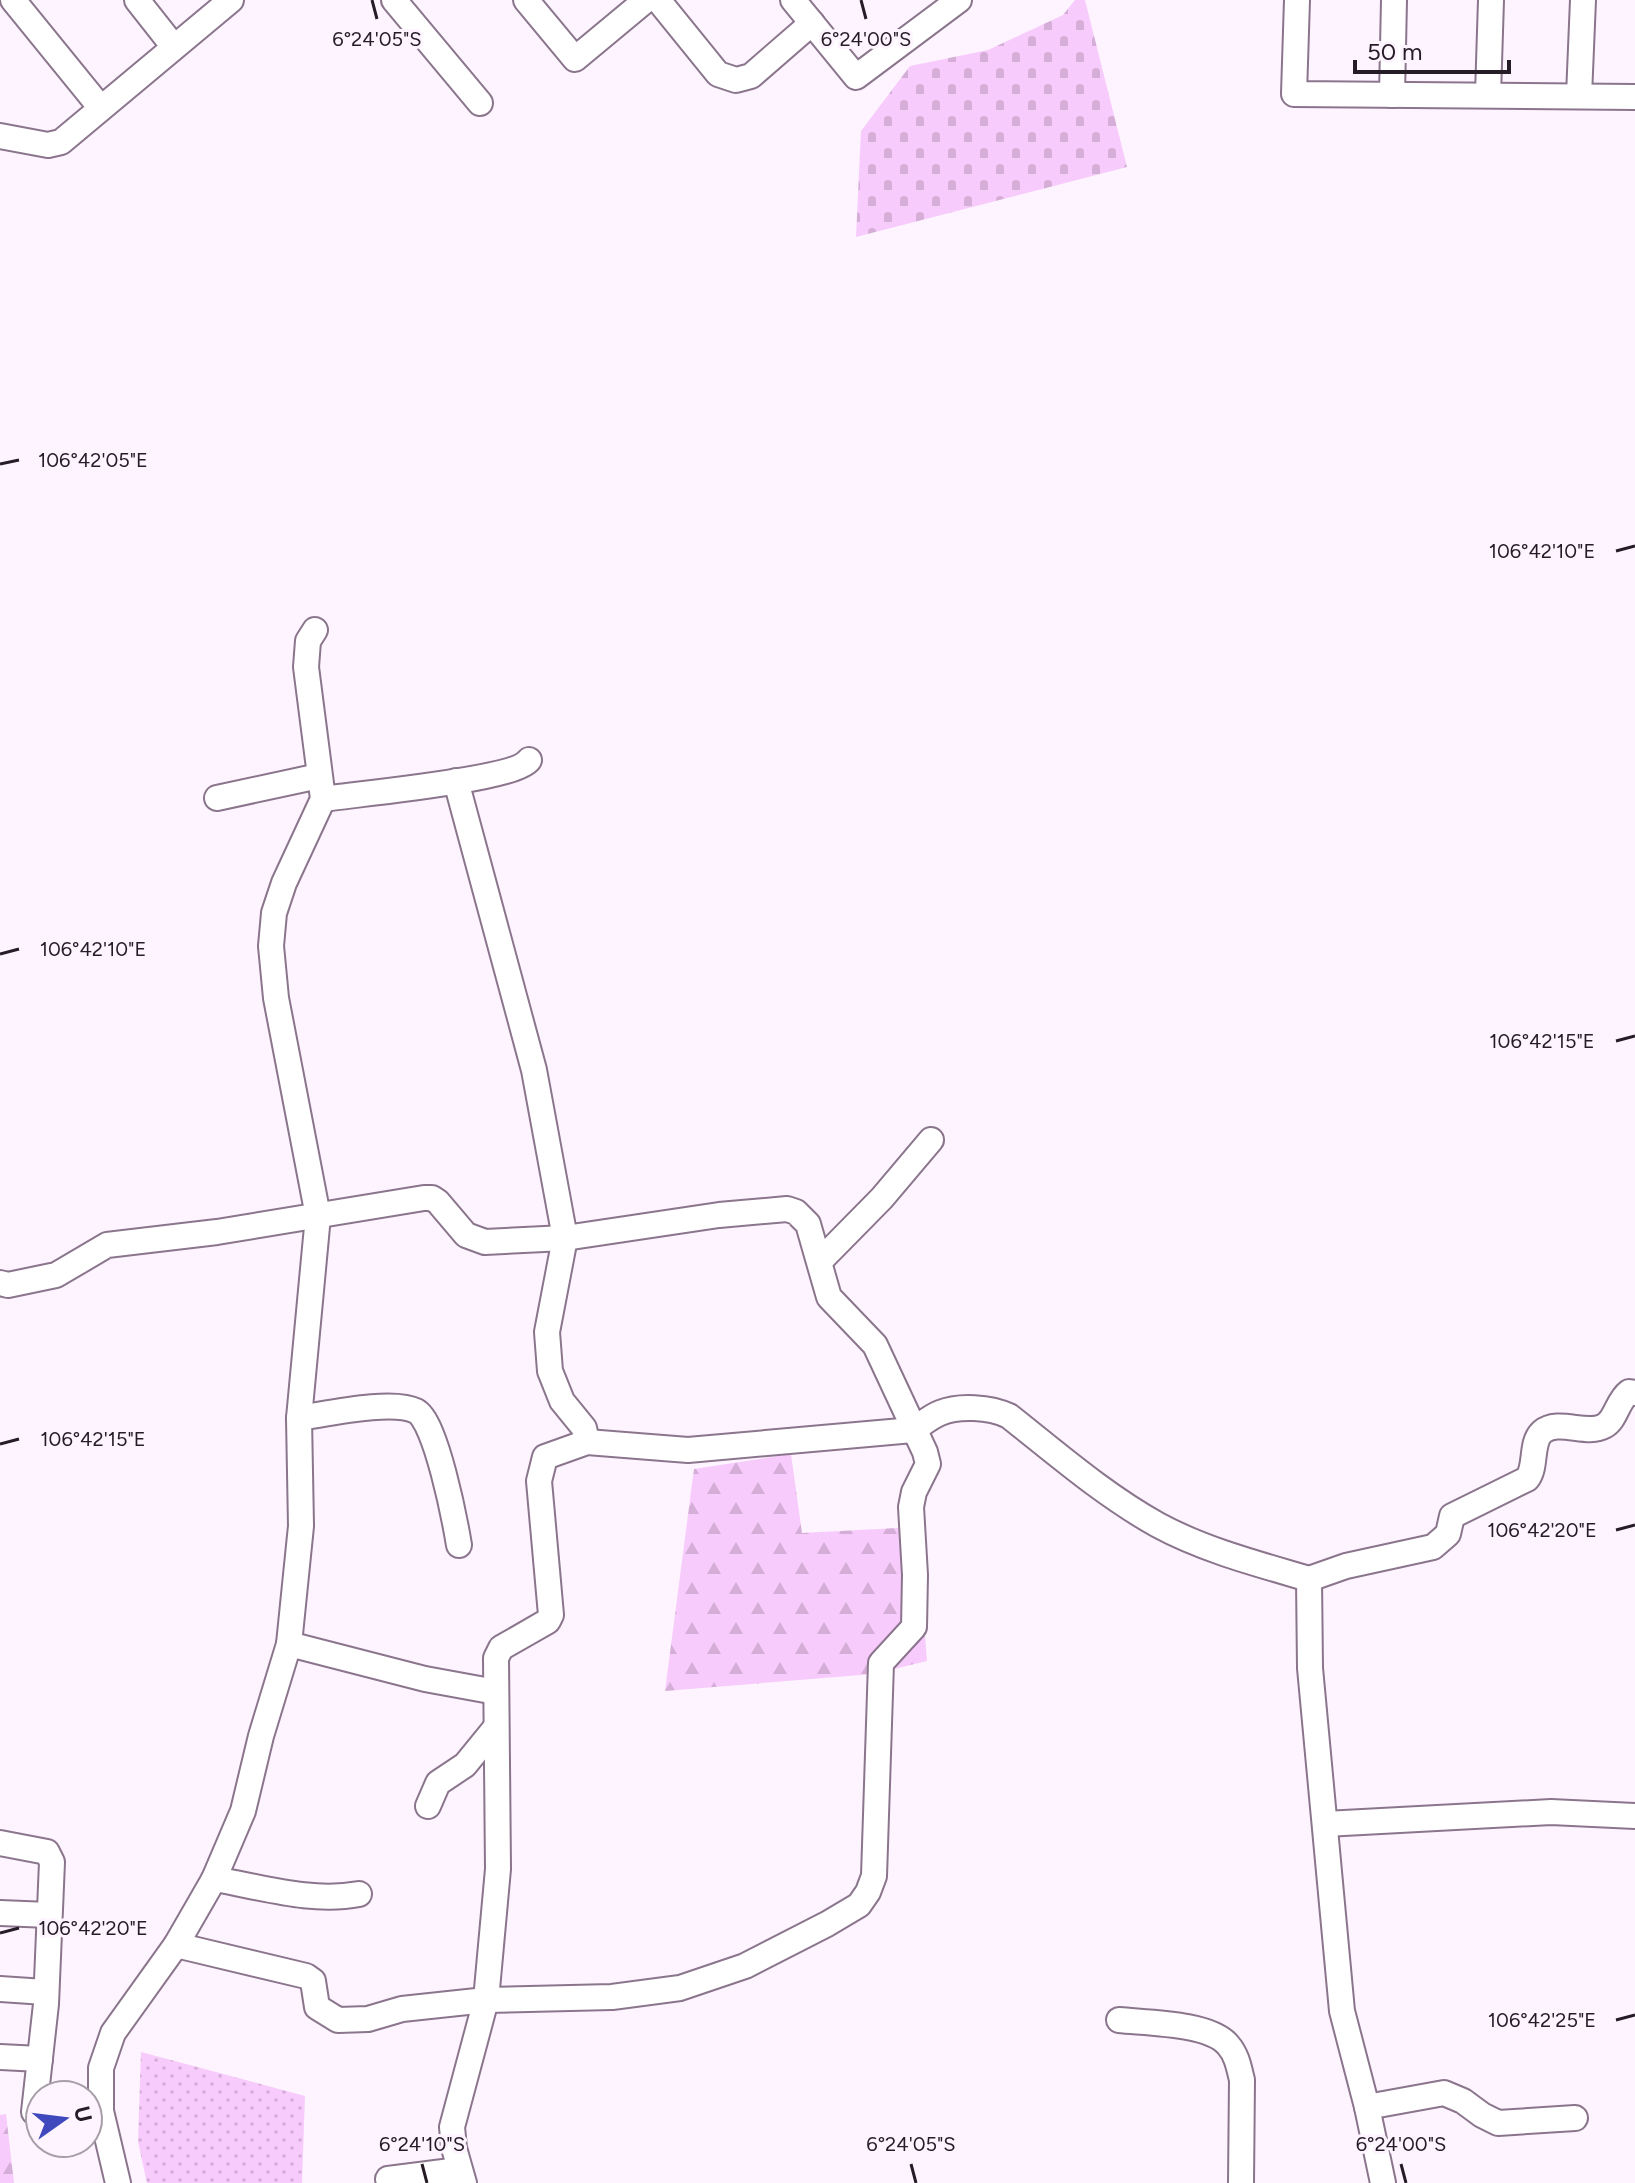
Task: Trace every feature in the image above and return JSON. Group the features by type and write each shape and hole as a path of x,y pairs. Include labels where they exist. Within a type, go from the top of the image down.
{"street":[{"path":"13,0 100,107"},
{"path":"137,0 174,47"},
{"path":"0,136 48,145 61,142 231,0"},
{"path":"394,0 480,103"},
{"path":"526,0 575,59 646,0"},
{"path":"658,0 718,74 736,80 751,76 812,23"},
{"path":"793,0 856,77 947,4"},
{"path":"1297,0 1294,94 1635,97"},
{"path":"1392,95 1394,0"},
{"path":"1488,95 1491,0"},
{"path":"1579,96 1583,0"},
{"path":"118,2183 101,2111 101,2068 113,2033 176,1945 214,1879 243,1811 261,1736 289,1644 301,1526 299,1418 318,1216 278,1013 271,946 274,913 321,788 306,667 308,641 315,630"},
{"path":"217,798 321,788 456,781 514,770 529,760"},
{"path":"456,781 534,1070 565,1238 547,1332 550,1371 562,1401 584,1428 587,1442"},
{"path":"820,1261 876,1204 931,1140"},
{"path":"0,1283 8,1285 56,1275 107,1245 217,1232 432,1198 463,1231 477,1240 565,1238 777,1208 796,1212 808,1224 829,1297 875,1345 925,1452 928,1464 914,1492 911,1507 914,1627 881,1663 874,1876 859,1905 745,1966 680,1988 612,1997 486,2000 402,2009 368,2019 338,2020 317,2007 313,1981 306,1976 176,1945"},
{"path":"388,2179 462,2176 452,2127 486,2000 498,1869 496,1658 499,1649 548,1621 551,1615 539,1481 545,1457 587,1442 688,1450 913,1430 940,1413 996,1410 1009,1416 1103,1489 1160,1527 1233,1556 1309,1579 1346,1566 1433,1547 1448,1534 1452,1516 1527,1479 1542,1432 1565,1427 1599,1428 1610,1420 1620,1398 1629,1392 1635,1393"},
{"path":"299,1418 380,1406 414,1409 424,1416 441,1463 459,1545"},
{"path":"1309,1579 1310,1668 1342,2011 1383,2183"},
{"path":"289,1644 425,1679 496,1692"},
{"path":"428,1806 438,1783 465,1765 496,1727"},
{"path":"1325,1824 1522,1813 1635,1816"},
{"path":"0,1843 47,1852 52,1862 38,2079"},
{"path":"214,1879 309,1897 336,1898 359,1894"},
{"path":"0,1913 49,1915"},
{"path":"0,1989 45,1992"},
{"path":"1119,2020 1207,2031 1228,2044 1242,2080 1239,2141 1241,2183"},
{"path":"0,2057 40,2059"},
{"path":"1367,2107 1444,2093 1498,2123 1575,2118"}],"green space":[{"path":"1075,0 1085,0 1127,167 856,237 861,131 910,66 988,50 1063,15"},
{"path":"791,1454 802,1533 916,1527 927,1661 873,1674 665,1691 694,1469"},
{"path":"141,2052 305,2096 302,2183 147,2183 138,2142"},
{"path":"6,2114 14,2183 0,2183 0,2115"}]}
